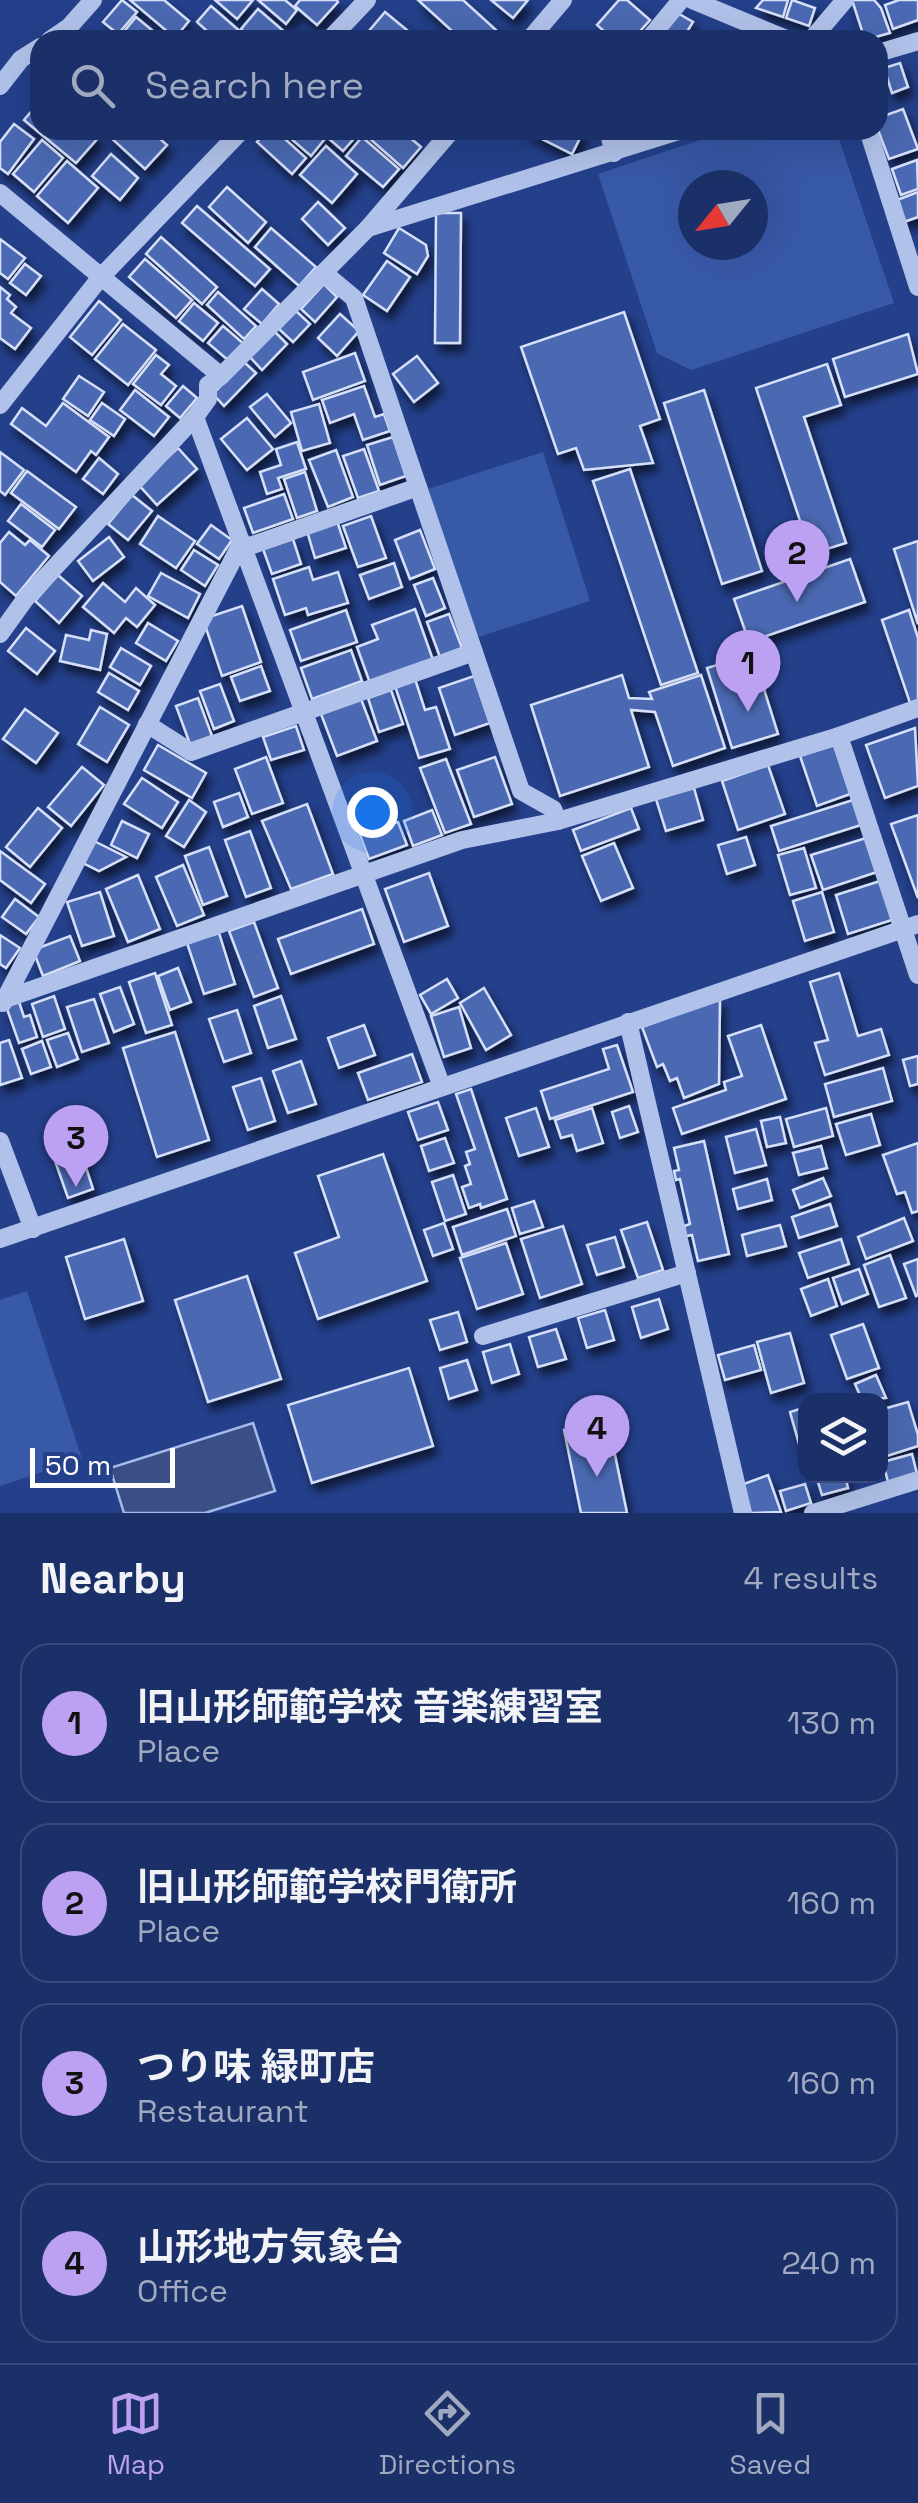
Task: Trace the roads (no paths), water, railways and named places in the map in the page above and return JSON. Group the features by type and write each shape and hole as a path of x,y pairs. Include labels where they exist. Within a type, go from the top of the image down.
{"street":[{"path":"65,30 93,0"},
{"path":"538,30 563,0"},
{"path":"656,30 681,0"},
{"path":"692,0 766,30"},
{"path":"819,30 845,0"},
{"path":"338,30 363,1"},
{"path":"888,51 918,41"},
{"path":"0,86 30,54"},
{"path":"0,405 100,278 232,140"},
{"path":"0,634 26,598 195,417 208,399 208,385 325,274 443,140"},
{"path":"611,140 614,153"},
{"path":"368,228 652,140"},
{"path":"871,140 918,286"},
{"path":"0,193 220,376"},
{"path":"325,274 354,298 521,791 553,809 558,821"},
{"path":"195,417 442,1087"},
{"path":"2,1004 243,545 418,487"},
{"path":"147,724 192,752 474,652"},
{"path":"2,1004 462,840 558,821 839,736 918,708"},
{"path":"839,736 910,927 918,975"},
{"path":"0,1240 910,927"},
{"path":"628,1022 743,1513"},
{"path":"0,1140 32,1228"},
{"path":"483,1336 687,1273"},
{"path":"813,1513 918,1480"}],"place":[{"name":"旧山形師範学校門衛所","path":"797,602"},
{"name":"旧山形師範学校 音楽練習室","path":"748,712"},
{"name":"つり味 緑町店","path":"76,1187"},
{"name":"山形地方気象台","path":"597,1477"}]}
